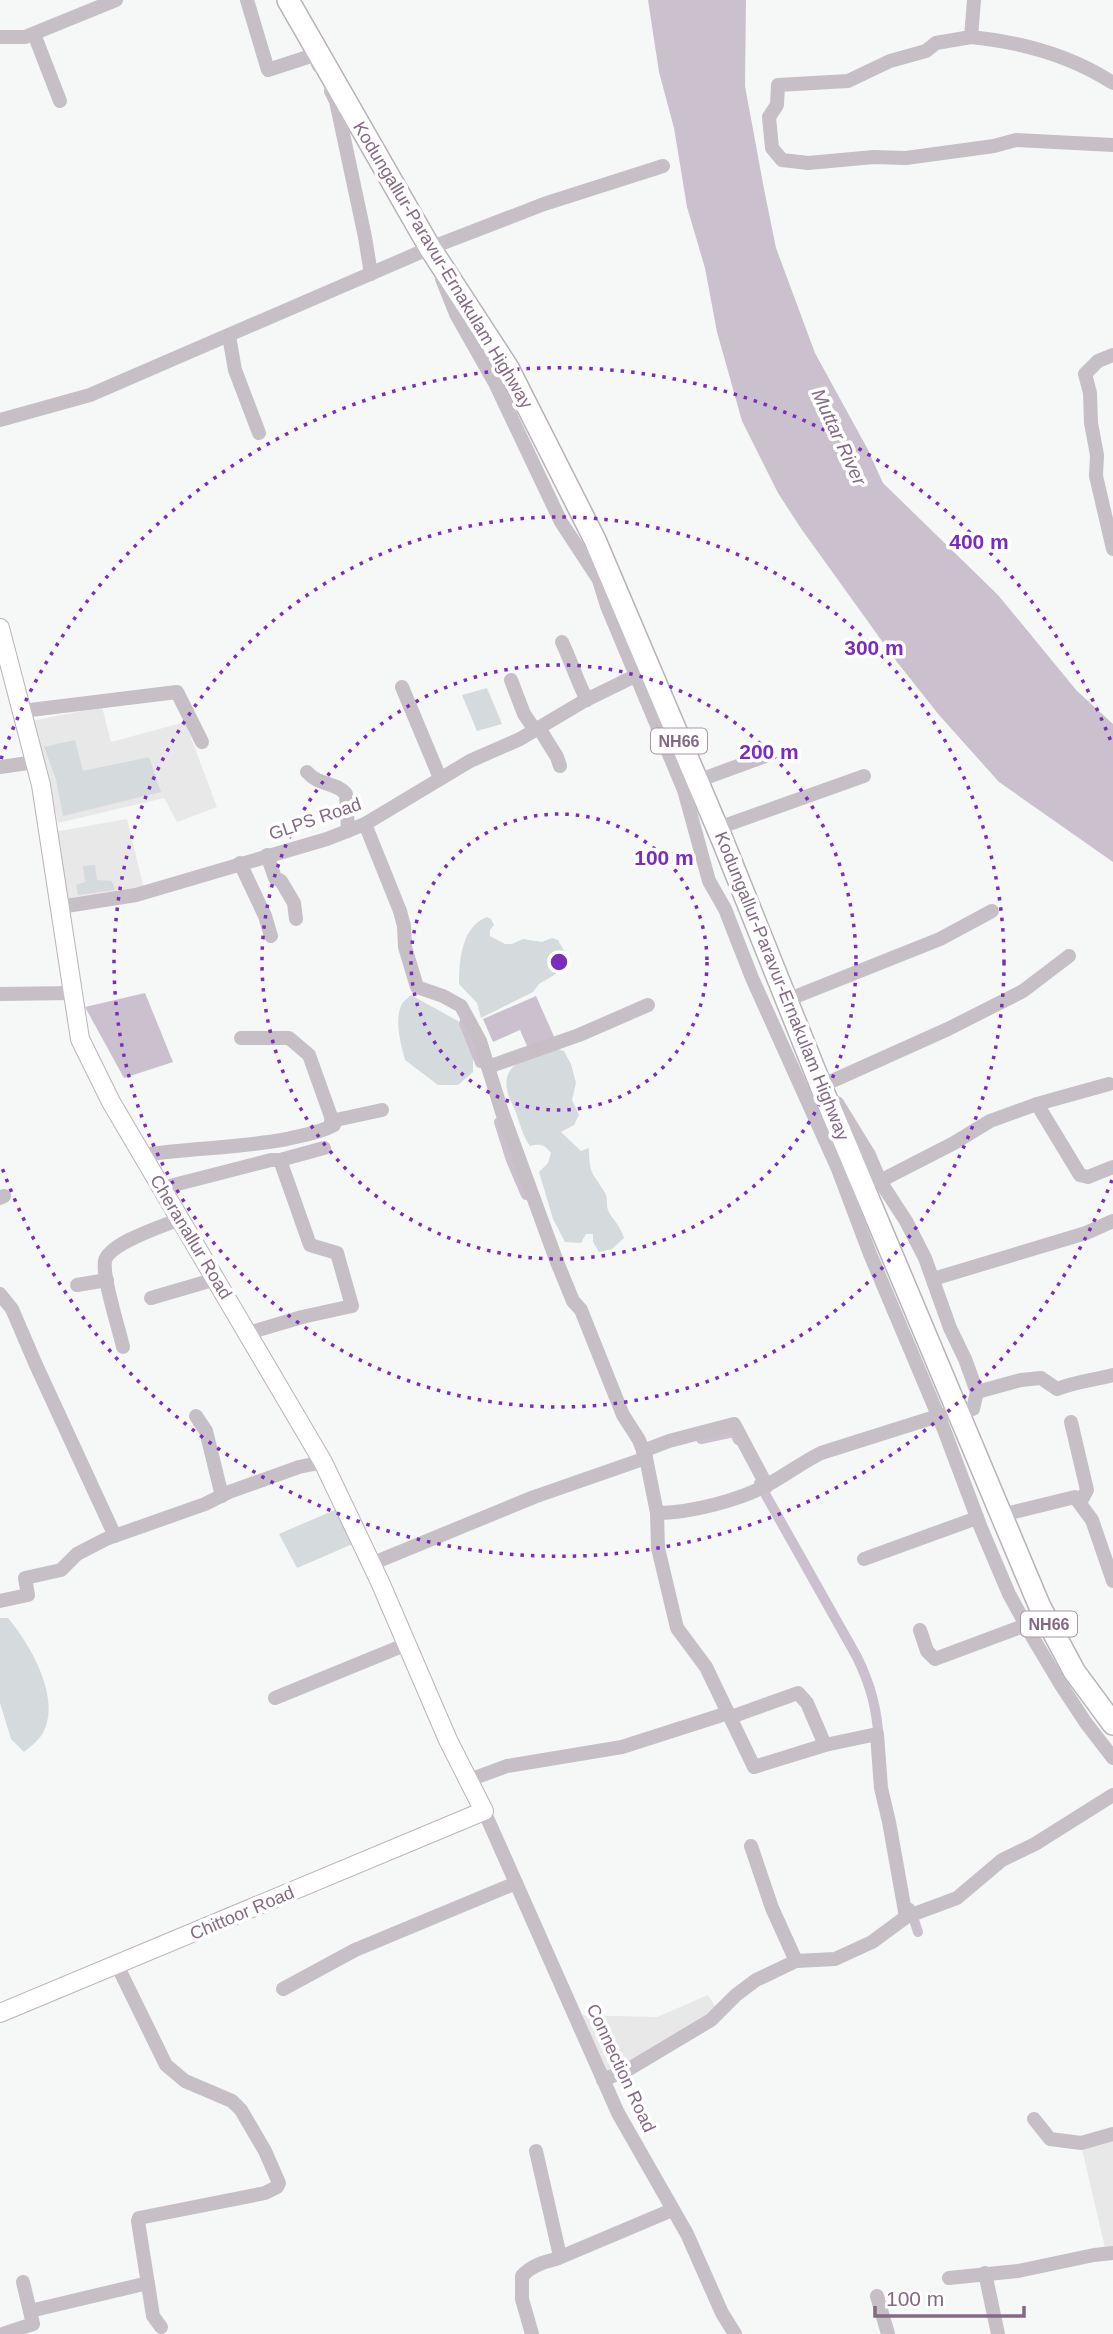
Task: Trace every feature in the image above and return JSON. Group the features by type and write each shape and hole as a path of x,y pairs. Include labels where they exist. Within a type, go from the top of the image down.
{"highway":[{"name":"Kodungallur-Paravur-Ernakulam Highway","path":"288,0 430,248 508,369 595,540 718,828 948,1414 1002,1515 1040,1607 1074,1671 1113,1724"}],"main road":[{"name":"Cheranallur Road","path":"0,628 41,785 80,1038 111,1102 323,1462 448,1740 484,1811"},
{"name":"Chittoor Road","path":"0,2013 484,1811"}],"street":[{"path":"0,37 24,37 34,34 116,0"},
{"path":"247,0 268,70 314,55 336,101 371,274"},
{"path":"971,37 974,0"},
{"path":"34,34 60,101"},
{"path":"1113,83 1074,62 1043,51 1016,43 971,37 936,43 926,51 890,61 848,81 778,85 777,105 769,117 772,148 782,160 808,163 874,157 906,158 994,146 1016,140 1113,145"},
{"path":"0,420 90,395 430,248 544,204 663,166"},
{"path":"430,248 456,314 495,383 552,504 599,580 635,676 684,790 709,881 725,909 752,978 838,1169 870,1254 948,1414 977,1518 1009,1594 1086,1723 1113,1758"},
{"path":"229,336 235,370 259,433"},
{"path":"1113,355 1098,361 1085,374 1090,393 1091,423 1097,455 1096,476 1113,549"},
{"path":"562,642 587,700"},
{"name":"GLPS Road","path":"60,907 136,894 359,827 470,761 520,739 635,676"},
{"path":"510,680 524,714 557,757 560,766"},
{"path":"402,687 440,778"},
{"path":"22,711 177,692 202,742"},
{"path":"697,781 768,755"},
{"path":"0,767 35,762"},
{"path":"307,772 315,781 340,788 346,794 400,911 405,947 417,988 443,996 461,1006 480,1041 557,1262 573,1301 581,1310 623,1415 645,1454 657,1513 658,1548 677,1628 706,1667 754,1767 825,1745 877,1734 881,1788 911,1916"},
{"path":"718,828 864,776"},
{"path":"267,855 275,878 281,881 294,903 296,919"},
{"path":"240,863 265,916 271,936"},
{"path":"787,1000 940,939 992,911"},
{"path":"657,1513 718,1503 764,1487 821,1453 948,1414 973,1409 977,1392 933,1279 906,1221 880,1181 869,1155 838,1105 823,1090 1023,991 1069,956"},
{"path":"0,994 73,993"},
{"path":"488,1067 579,1035 648,1005"},
{"path":"142,1155 253,1146 320,1132 334,1125 309,1055 289,1038 242,1038"},
{"path":"880,1181 990,1121 1037,1104 1109,1084"},
{"path":"1037,1104 1080,1175 1088,1177 1113,1167"},
{"path":"331,1121 382,1110"},
{"path":"162,1188 324,1148"},
{"path":"248,1332 352,1306 337,1252 310,1245 305,1235 280,1160"},
{"path":"123,1347 105,1260 122,1244 180,1219"},
{"path":"933,1279 1086,1233 1113,1221"},
{"path":"151,1298 216,1279"},
{"path":"77,1284 107,1280"},
{"path":"0,1294 12,1309 115,1536"},
{"path":"977,1392 1009,1382 1041,1378 1058,1395 1072,1383 1113,1375"},
{"path":"196,1416 206,1431 222,1496"},
{"path":"1071,1422 1087,1490 1080,1503"},
{"path":"371,1564 645,1454 668,1441 734,1424 764,1487"},
{"path":"0,1601 28,1595 25,1578 61,1570 77,1553 115,1536 299,1466 323,1462"},
{"path":"1002,1515 1065,1497 1075,1497 1092,1520 1109,1556 1113,1581"},
{"path":"864,1559 977,1518"},
{"path":"920,1630 927,1651 936,1659 1026,1625"},
{"path":"275,1698 407,1644"},
{"path":"469,1780 507,1766 622,1747 798,1693 807,1703 825,1745"},
{"path":"603,2080 629,2069 711,2020 756,1980 796,1961 835,1959 872,1942 911,1916 957,1898 1002,1860 1035,1844 1113,1795"},
{"name":"Connection Road","path":"484,1811 618,2113 687,2234 722,2313 735,2334"},
{"path":"751,1846 772,1908 796,1961"},
{"path":"283,1989 355,1950 516,1883"},
{"path":"117,1965 166,2066 186,2081 232,2101 241,2110 265,2151 279,2183 277,2188 265,2193 139,2218 153,2316 161,2327"},
{"path":"1034,2119 1050,2139 1080,2143 1113,2134"},
{"path":"536,2151 560,2256"},
{"path":"532,2334 522,2300 522,2276 540,2263 672,2210"},
{"path":"949,2278 1018,2271 1113,2253"},
{"path":"985,2273 998,2334"},
{"path":"3,2334 33,2325 23,2282"},
{"path":"30,2311 148,2283"},
{"path":"877,2296 888,2334"}],"shaded area":[{"path":"487,688 502,724 477,731 462,695"},
{"path":"102,707 111,742 185,722 217,807 177,822 164,798 58,823 31,721"},
{"path":"75,740 83,771 149,757 161,792 63,816 56,779 44,747"},
{"path":"127,819 144,889 65,902 54,832"},
{"path":"95,865 97,880 112,881 115,890 78,895 76,885 85,882 83,866"},
{"path":"487,917 494,925 490,936 505,944 523,939 542,942 552,938 558,940 567,956 561,971 539,984 533,992 481,1018 477,1003 459,984 459,975 467,936 479,921"},
{"path":"411,995 458,1021 473,1049 473,1072 458,1085 438,1085 405,1060 399,1016 403,1002"},
{"path":"558,1049 564,1051 571,1064 576,1083 572,1100 579,1115 574,1125 561,1132 581,1151 589,1148 592,1173 605,1193 608,1210 624,1238 612,1249 599,1252 593,1242 593,1234 586,1234 581,1243 565,1242 553,1219 539,1172 548,1163 551,1153 542,1145 530,1146 508,1092 507,1079 515,1065"},
{"path":"337,1509 355,1543 297,1568 279,1534"},
{"path":"0,1618 8,1618 34,1657 41,1672 49,1704 43,1733 24,1752 11,1739 0,1703"},
{"path":"708,1995 716,2008 690,2032 608,2075 576,2015 657,2017"},
{"path":"1113,2141 1113,2248 1105,2248 1082,2149"}],"water":[{"name":"Muttar River","path":"648,0 746,0 745,86 764,189 776,248 815,353 883,483 998,595 1077,691 1113,724 1113,862 999,782 939,715 897,662 778,493 742,421 717,332 705,268 687,207 674,128 659,72"},
{"path":"145,993 173,1062 124,1078 85,1007"},
{"path":"536,996 556,1041 530,1053 520,1030 493,1042 483,1019"}],"waterway":[{"path":"464,1023 480,1063"},
{"path":"499,1122 526,1195"},
{"path":"701,1439 734,1432 738,1440"},
{"path":"759,1483 857,1657 873,1698 879,1742"},
{"path":"910,1908 918,1932"}]}
